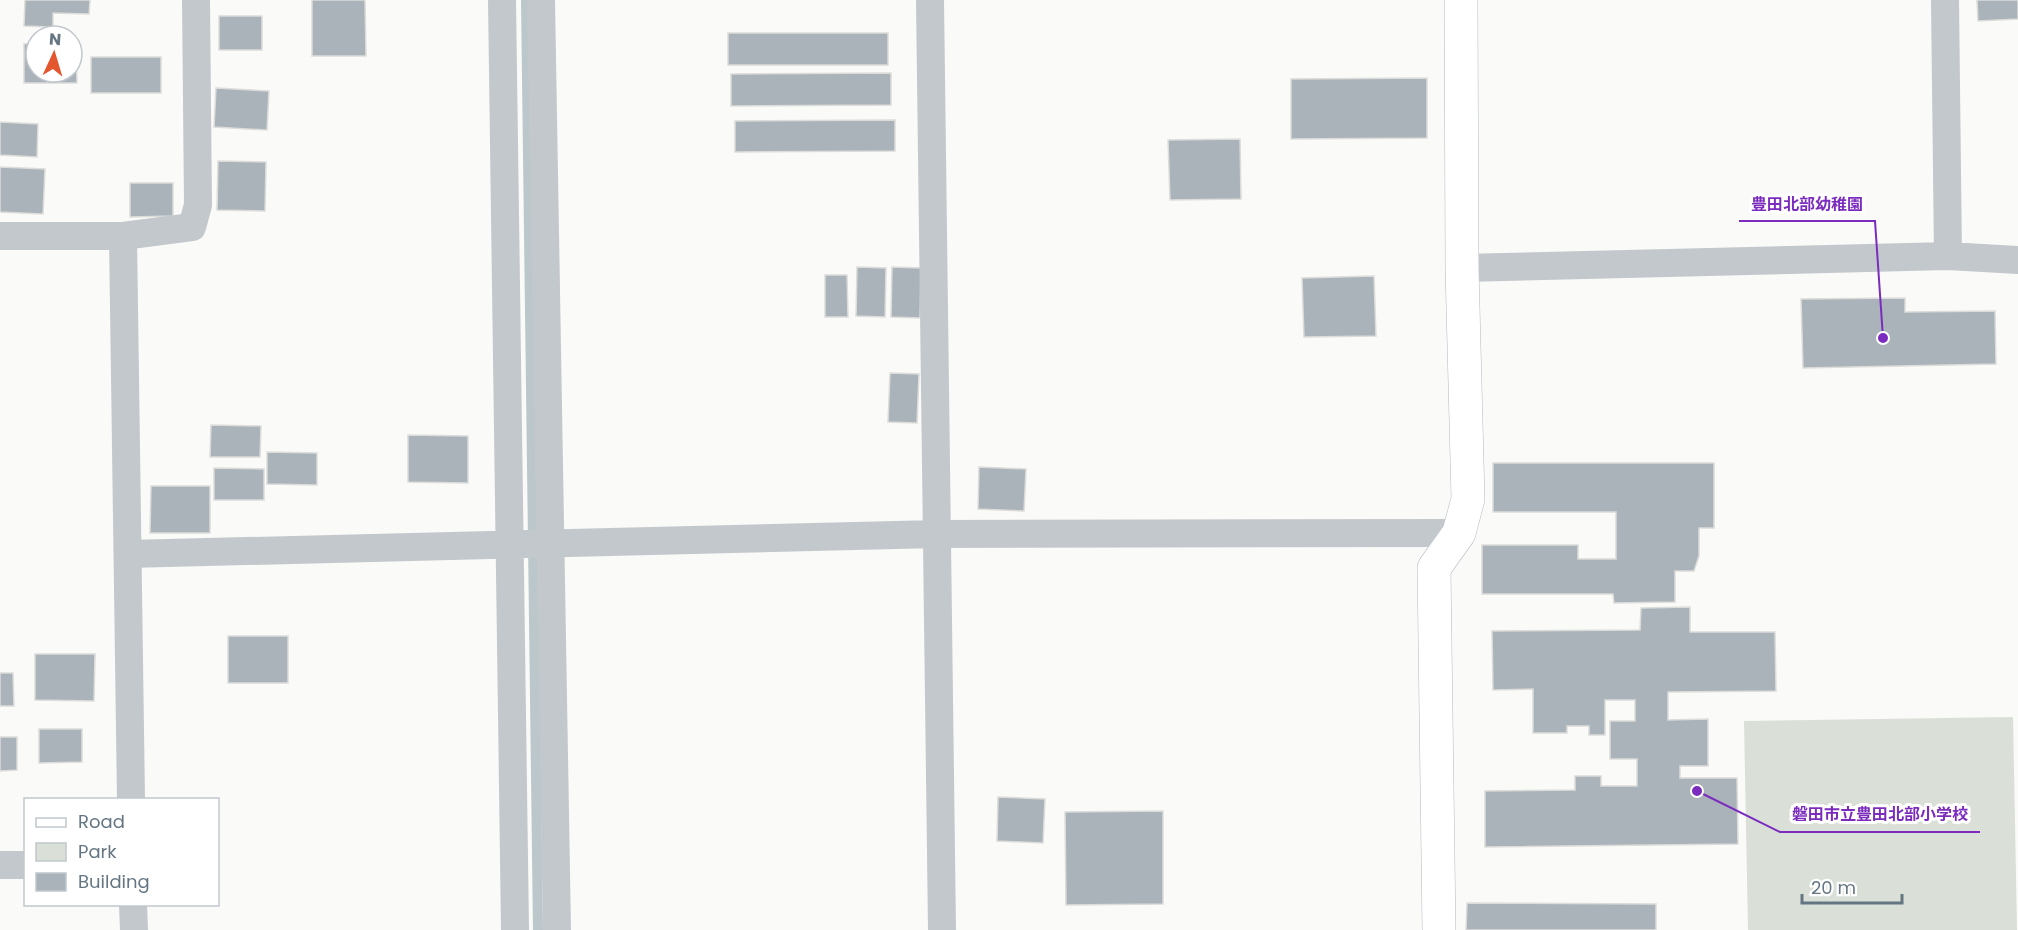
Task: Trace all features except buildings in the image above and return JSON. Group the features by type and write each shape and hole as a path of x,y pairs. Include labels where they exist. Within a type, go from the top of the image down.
{"street":[{"path":"0,236 123,236 192,226 198,205 196,0"},
{"path":"502,0 515,930"},
{"path":"542,0 557,930"},
{"path":"930,0 942,930"},
{"path":"1439,930 1434,568 1459,533 1468,499 1462,268 1461,0"},
{"path":"1944,0 1948,256"},
{"path":"123,236 131,798"},
{"path":"1462,268 1948,256 2018,260"},
{"path":"128,554 936,534 1459,533"},
{"path":"0,865 24,865"},
{"path":"133,906 134,930"}],"green space":[{"path":"2013,717 2017,930 1748,930 1744,721"}],"waterway":[{"path":"526,0 538,930"}],"place":[{"name":"豊田北部幼稚園","path":"1883,338"},
{"name":"磐田市立豊田北部小学校","path":"1697,791"}]}
